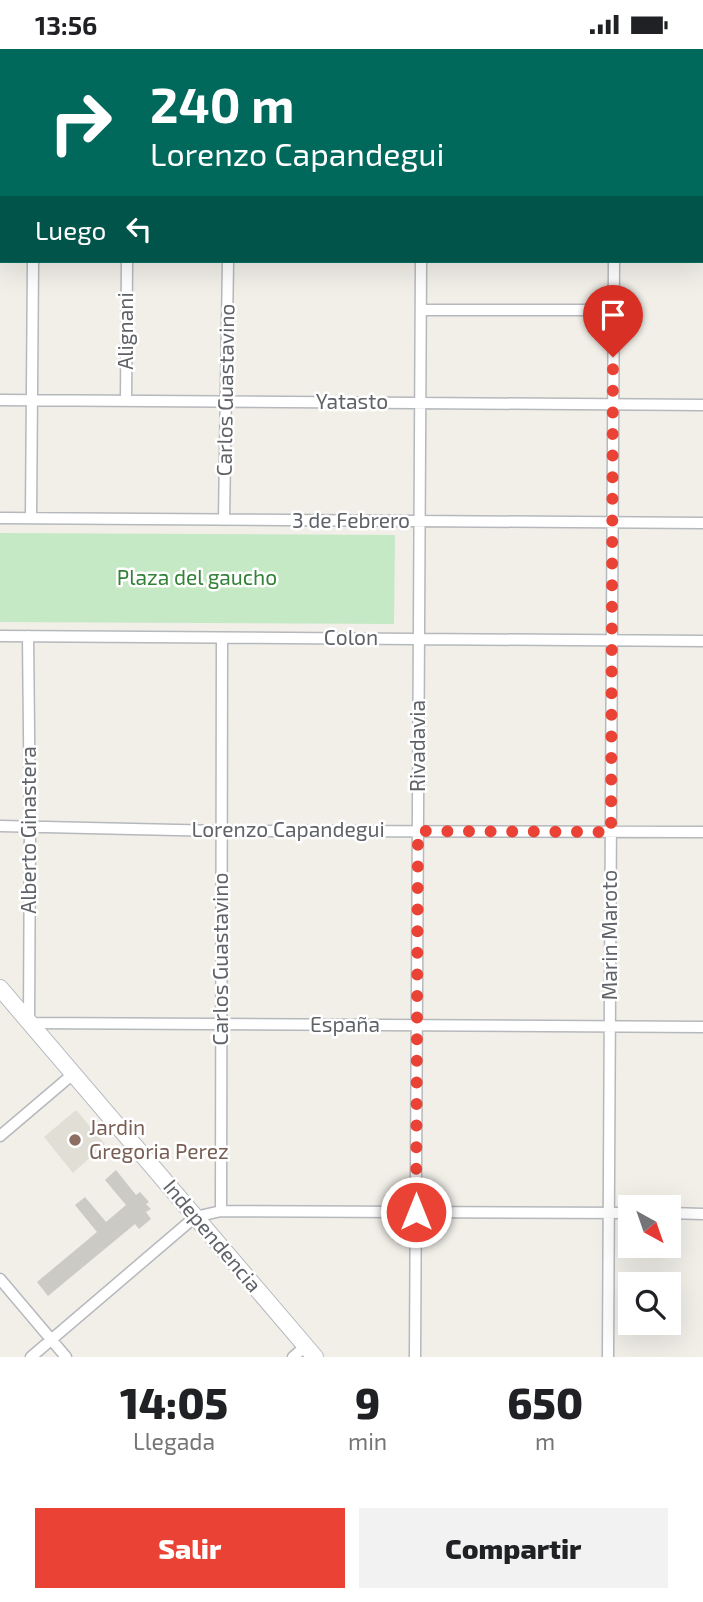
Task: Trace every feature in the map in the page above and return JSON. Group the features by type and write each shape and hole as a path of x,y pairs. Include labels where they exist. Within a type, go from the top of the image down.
{"main road":[{"name":"Independencia","path":"0,988 195,1217 304,1353"}],"street":[{"path":"31,518 33,263"},
{"name":"Alignani","path":"125,401 127,263"},
{"name":"Carlos Guastavino","path":"224,520 228,402 228,263"},
{"name":"Rivadavia","path":"415,1357 421,263"},
{"name":"Marin Maroto","path":"608,1357 614,263"},
{"path":"421,310 613,310"},
{"name":"Yatasto","path":"0,400 703,405"},
{"name":"3 de Febrero","path":"0,518 703,523"},
{"name":"Colon","path":"0,636 703,641"},
{"name":"Alberto Ginastera","path":"27,636 29,1023"},
{"name":"Carlos Guastavino","path":"221,1211 222,638"},
{"name":"Lorenzo Capandegui","path":"0,826 222,831 703,832"},
{"name":"España","path":"29,1023 703,1027"},
{"path":"0,1136 74,1074"},
{"path":"31,1357 195,1217 221,1211 618,1213"},
{"path":"681,1213 703,1214"},
{"path":"0,1279 66,1357"}],"shaded area":[{"name":"Jardin Gregoria Perez","path":"76,1110 105,1144 73,1173 44,1137"}],"green space":[{"name":"Plaza del gaucho","path":"0,533 395,535 394,624 0,622"}],"building":[{"path":"116,1170 136,1195 140,1192 149,1202 146,1204 151,1209 146,1212 151,1219 139,1229 135,1224 48,1296 37,1282 97,1232 75,1205 85,1197 106,1222 126,1205 105,1180"}],"place":[{"name":"Jardin Gregoria Perez","path":"75,1140"}],"route":[{"path":"416,1212 418,831 611,832 613,357"}]}
